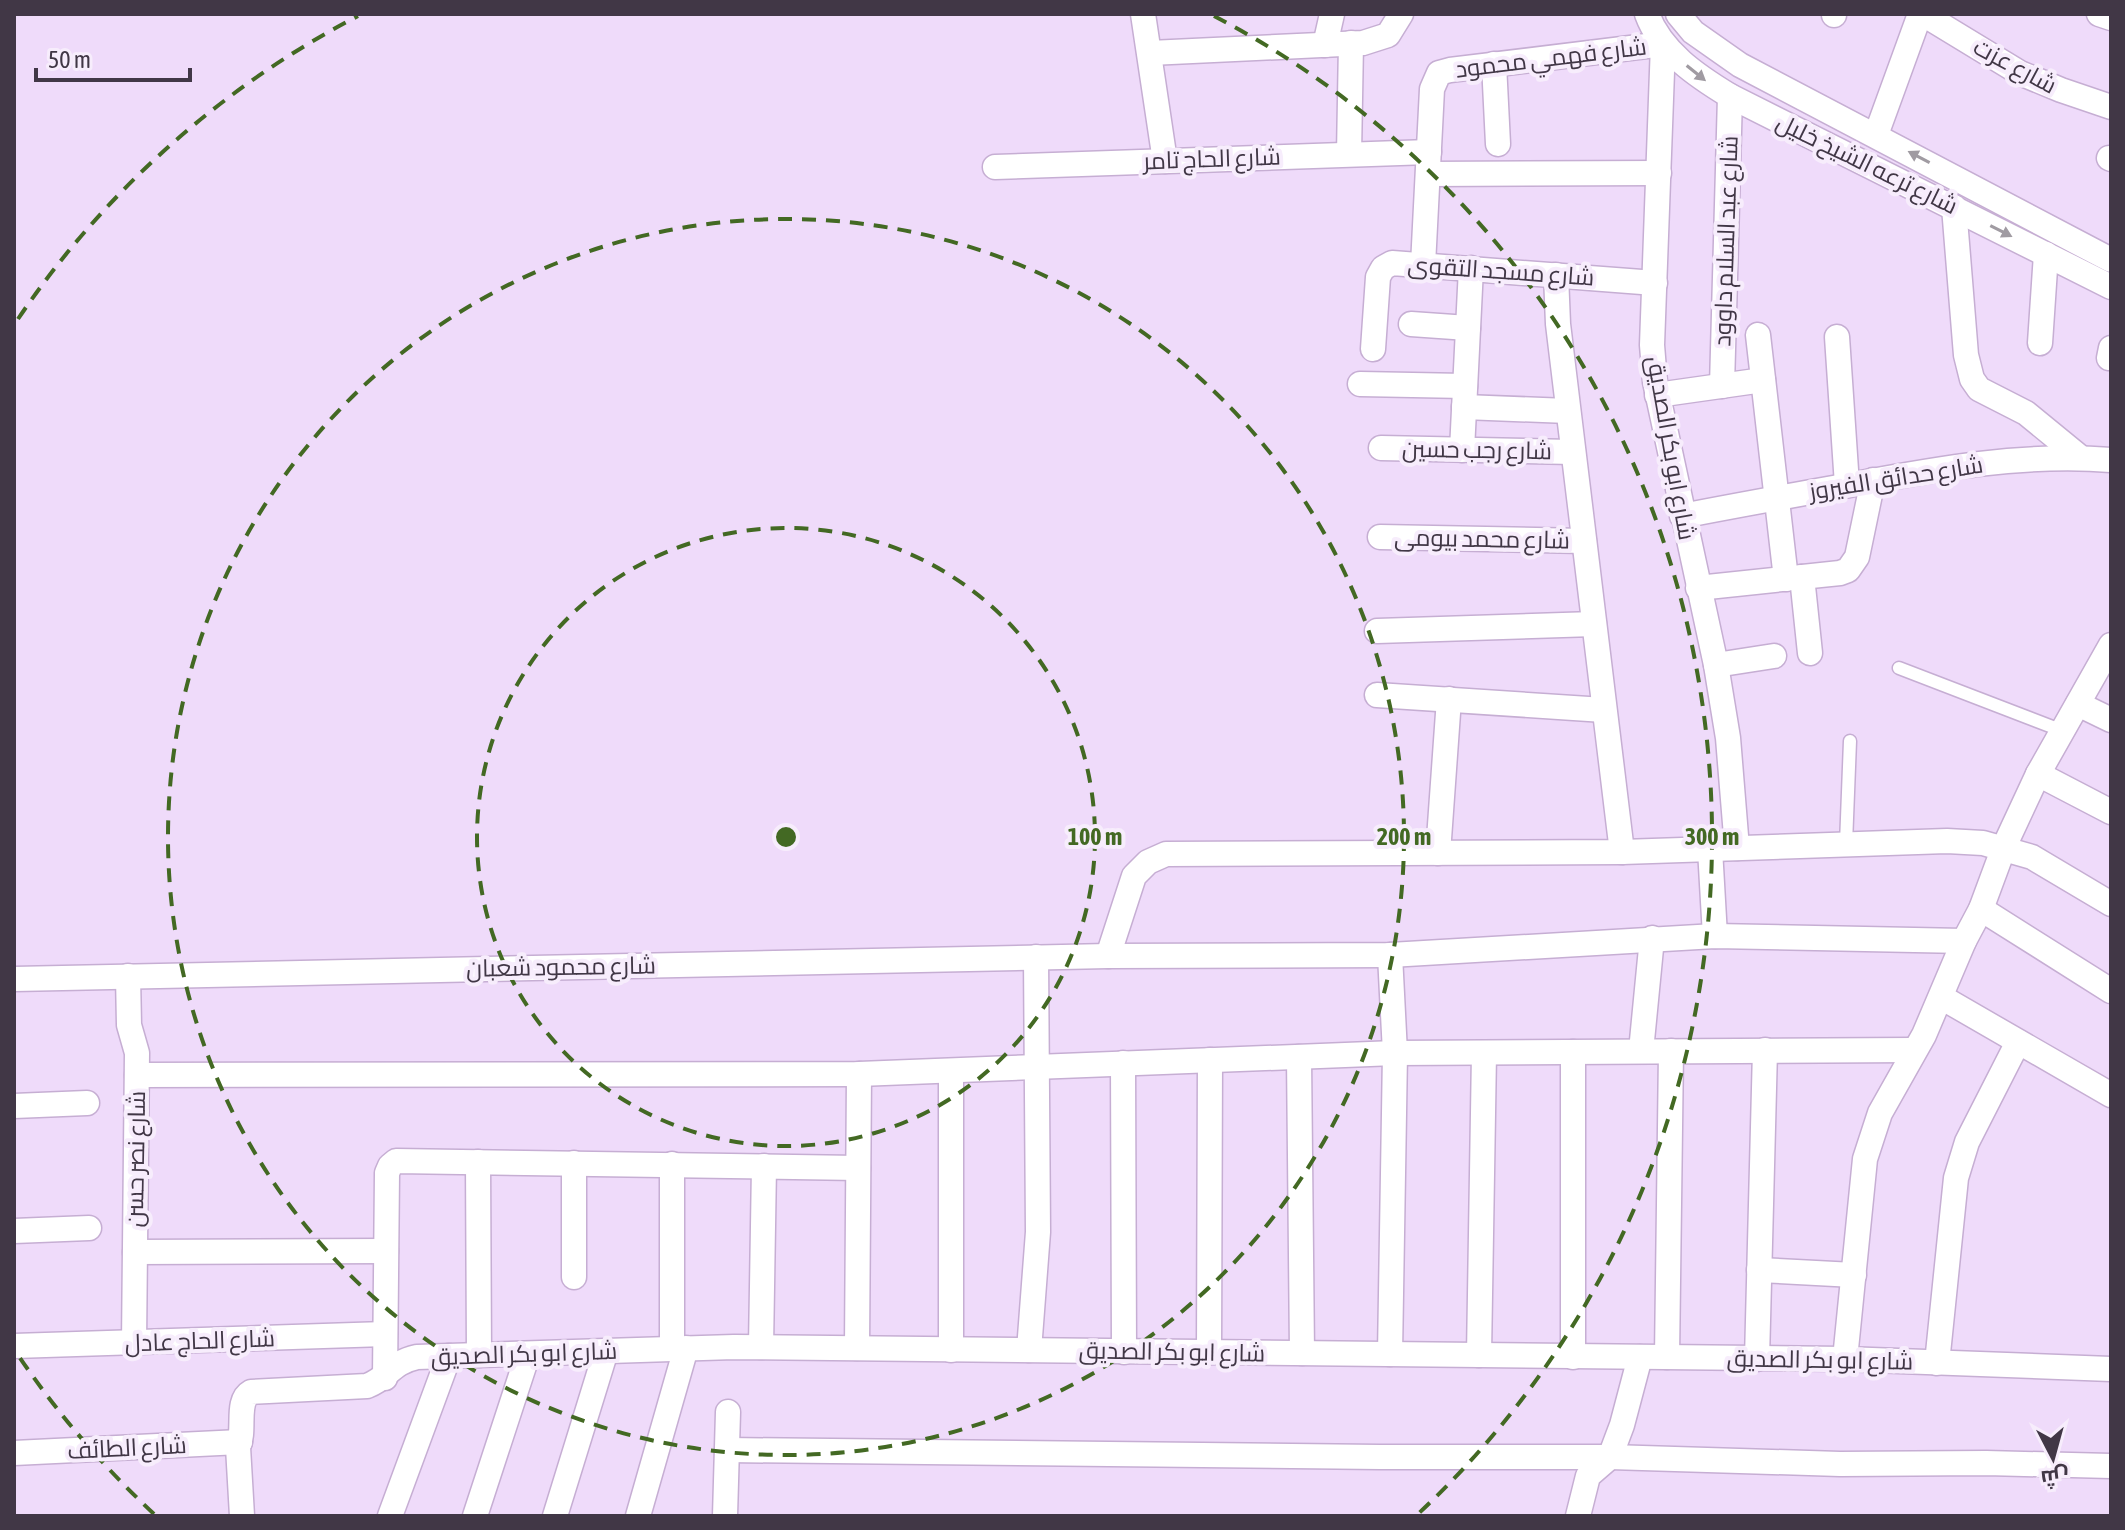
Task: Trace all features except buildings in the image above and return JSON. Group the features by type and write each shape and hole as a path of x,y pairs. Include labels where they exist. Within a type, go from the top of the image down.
{"street":[{"path":"1143,14 1165,161"},
{"path":"1325,45 1332,14"},
{"path":"1150,53 1351,43 1383,38 1401,14"},
{"name":"شارع ترعه الشيخ خليل","path":"1647,14 1653,32 1663,44 1695,73 1730,96 2111,287"},
{"name":"شارع ترعه الشيخ خليل","path":"1678,14 1693,32 1726,57 2111,260"},
{"path":"1876,135 1922,14"},
{"name":"شارع عزت","path":"1922,14 2040,83 2111,107"},
{"path":"2099,14 2111,18"},
{"path":"1349,154 1351,43"},
{"name":"شارع فهمي محمود","path":"1429,163 1433,83 1439,73 1663,44"},
{"name":"شارع ابو بكر الصديق","path":"1663,44 1652,345 1657,395 1716,665 1728,738 1737,848"},
{"path":"1494,64 1498,144"},
{"name":"شارع عبد السلام داوود","path":"1722,386 1730,96"},
{"name":"شارع الحاج تامر","path":"995,167 1349,154 1429,163 1659,173"},
{"path":"1423,265 1429,163"},
{"path":"1954,207 1966,355 1972,379 1979,389 2026,413 2081,458"},
{"path":"2040,343 2046,254"},
{"name":"شارع مسجد التقوى","path":"1373,349 1379,272 1392,263 1655,283"},
{"path":"1462,450 1471,268"},
{"path":"1556,275 1556,308 1622,852"},
{"path":"1411,324 1468,328"},
{"name":"شارع عبد السلام داوود","path":"1758,335 1776,498 1810,653"},
{"path":"1837,337 1847,485"},
{"path":"1657,395 1763,380"},
{"path":"1360,384 1568,411"},
{"name":"شارع رجب حسين","path":"1381,448 1573,452"},
{"name":"شارع حدائق الفيروز","path":"1682,516 1964,465 2081,458 2111,460"},
{"path":"1698,588 1840,573 1857,557 1873,480"},
{"name":"شارع محمد بيومى","path":"1380,537 1584,541"},
{"path":"1377,631 1594,624"},
{"path":"1845,1359 1865,1159 1880,1113 1924,1035 2038,774 2111,645"},
{"path":"1716,665 1774,656"},
{"path":"1377,695 1604,710"},
{"path":"1438,853 1449,699"},
{"path":"2078,704 2111,720"},
{"path":"2038,774 2111,812"},
{"path":"1108,956 1134,876 1148,862 1166,854 1622,852 1947,841 2004,847 2043,863 2111,904"},
{"path":"1710,849 1715,936"},
{"path":"1981,909 2111,991"},
{"name":"شارع محمود شعبان","path":"14,979 1036,957 1390,955 1715,936 1964,941"},
{"path":"1641,1051 1652,938"},
{"path":"1390,955 1395,1053 1390,1354"},
{"path":"1029,1350 1038,1232 1036,957"},
{"name":"شارع نصر حسن","path":"128,976 129,1025 137,1053 134,1344"},
{"path":"1941,997 2111,1095"},
{"path":"1937,1363 1956,1178 1967,1142 2018,1042"},
{"path":"1757,1359 1765,1050"},
{"path":"137,1075 859,1074 1395,1053 1913,1050"},
{"path":"1667,1357 1671,1051"},
{"path":"1573,1052 1573,1357"},
{"path":"1479,1355 1484,1053"},
{"path":"1299,1057 1302,1353"},
{"path":"1209,1352 1210,1060"},
{"path":"1123,1063 1124,1352"},
{"path":"951,1071 951,1350"},
{"path":"857,1348 859,1074"},
{"path":"14,1106 87,1103"},
{"path":"385,1378 387,1173 396,1161 858,1168"},
{"path":"478,1162 479,1355"},
{"path":"574,1163 574,1277"},
{"path":"638,1516 679,1349 672,1164"},
{"path":"761,1347 764,1166"},
{"path":"14,1231 89,1228"},
{"path":"135,1252 386,1251"},
{"path":"1759,1270 1854,1275"},
{"name":"شارع الحاج عادل","path":"14,1346 385,1334"},
{"name":"شارع ابو بكر الصديق","path":"240,1442 243,1433 241,1403 245,1395 251,1392 367,1386 385,1378 391,1367 401,1360 449,1356 761,1347 1845,1359 2111,1369"},
{"path":"555,1516 606,1351"},
{"path":"475,1516 528,1354"},
{"path":"390,1516 449,1356"},
{"path":"1578,1516 1588,1476 1610,1457 1640,1357"},
{"path":"725,1516 728,1412"},
{"path":"240,1442 242,1516"},
{"name":"شارع الطائف","path":"14,1453 240,1442"},
{"path":"728,1450 1610,1457 1840,1464 2111,1466"}],"lane":[{"path":"1899,668 2063,731"},
{"path":"1846,844 1850,741"}]}
